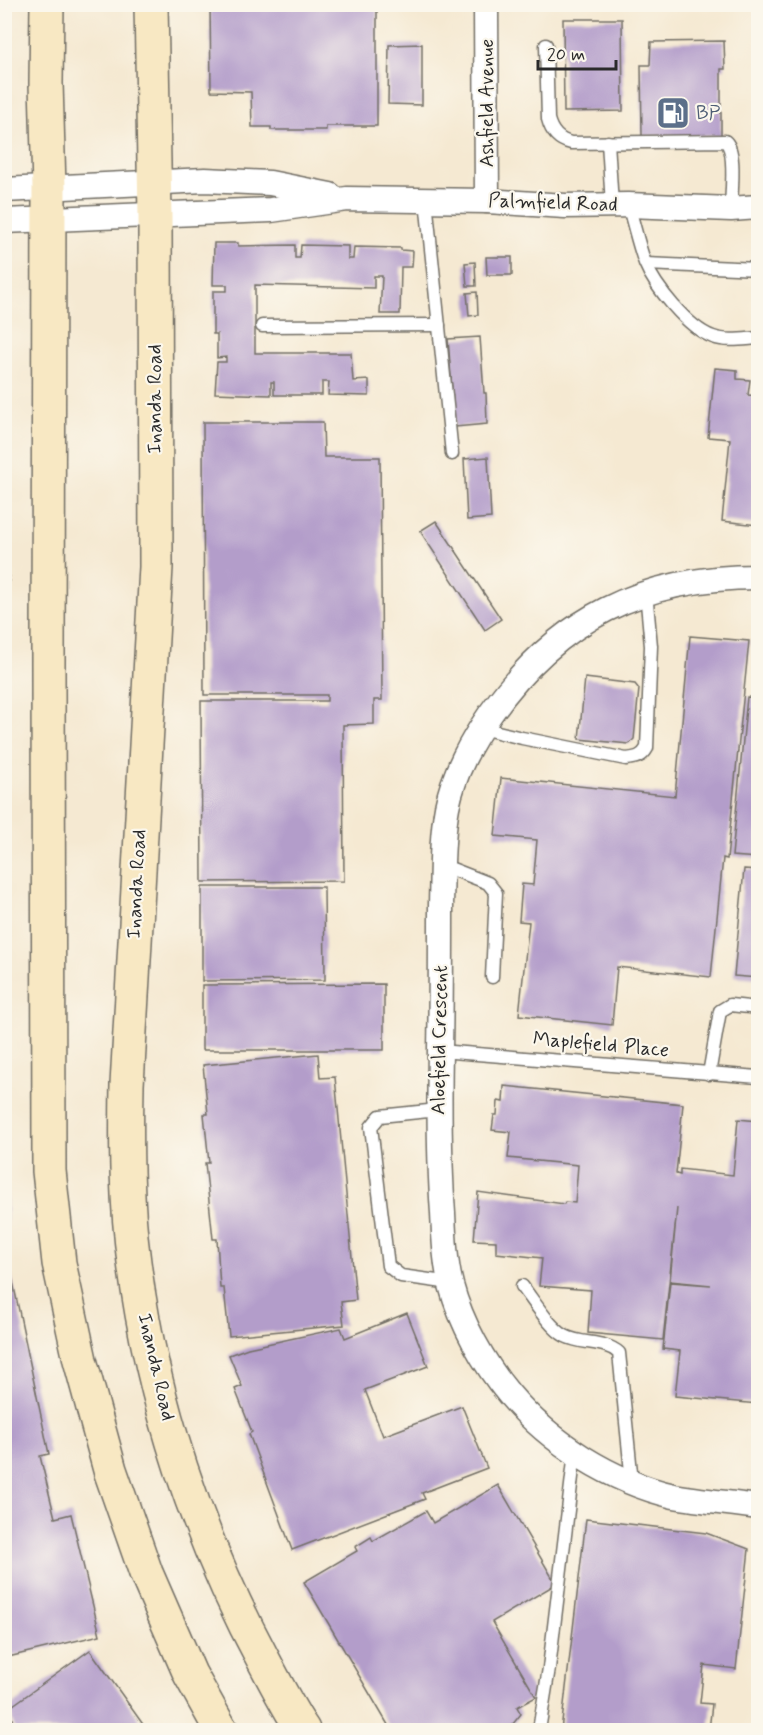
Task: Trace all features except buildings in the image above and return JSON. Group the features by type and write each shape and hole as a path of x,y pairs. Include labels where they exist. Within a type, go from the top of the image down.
{"main road":[{"path":"47,4 49,1171 58,1252 80,1360 110,1470 146,1572 189,1674 221,1731"},
{"name":"Inanda Road","path":"151,4 155,216 156,567 127,1085 126,1159 134,1261 152,1368 177,1455 207,1542 248,1631 303,1731"}],"street":[{"name":"Ashfield Avenue","path":"486,4 487,201"},
{"name":"Palmfield Road","path":"7,221 49,204 154,183 205,180 270,183 347,199"},
{"name":"Palmfield Road","path":"7,190 49,204 155,216 271,210 347,199 487,201 565,206 759,207"},
{"name":"Aloefield Crescent","path":"759,577 678,583 646,592 608,607 571,630 538,657 510,686 481,728 456,775 447,808 442,865 438,1110 443,1223 451,1283 463,1317 484,1357 509,1394 543,1428 575,1452 632,1482 673,1495 759,1507"}],"lane":[{"path":"546,45 550,126 556,136 565,142 725,141 729,144 732,154 731,208"},
{"path":"608,142 620,205 646,264 661,289 682,314 701,331 714,337 730,340 759,338"},
{"path":"426,200 452,454"},
{"path":"646,264 759,269"},
{"path":"262,326 439,325"},
{"path":"481,728 626,759 644,754 648,748 651,646 646,592"},
{"path":"442,865 488,883 496,893 492,977"},
{"path":"709,1074 720,1011 730,1005 759,1008"},
{"name":"Maplefield Place","path":"440,1051 759,1077"},
{"path":"438,1110 380,1116 371,1127 388,1266 401,1275 451,1283"},
{"path":"522,1286 559,1332 571,1338 611,1347 619,1353 632,1482"},
{"path":"539,1731 549,1668 575,1452"}],"place":[{"name":"BP","path":"673,113"}]}
